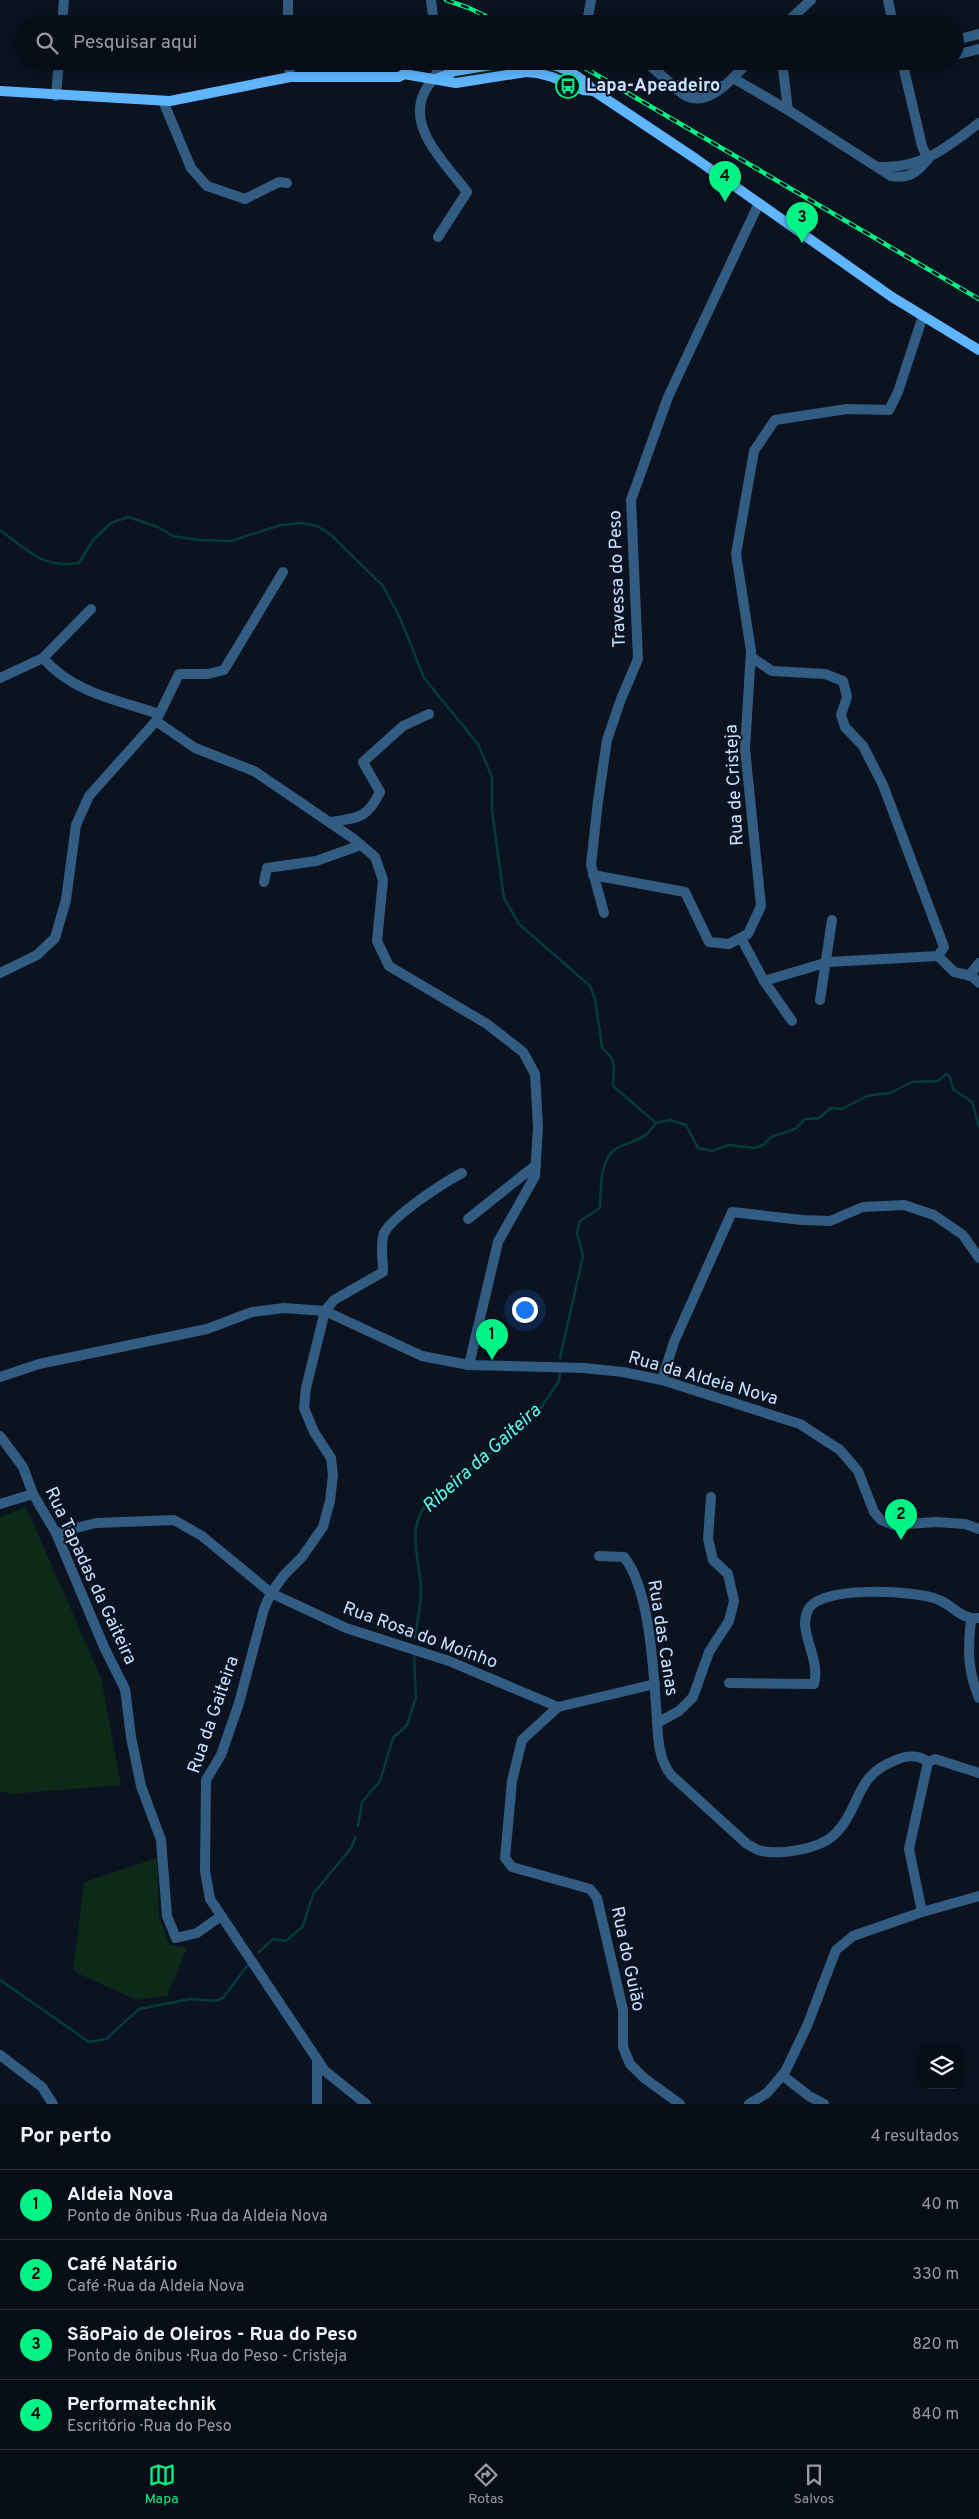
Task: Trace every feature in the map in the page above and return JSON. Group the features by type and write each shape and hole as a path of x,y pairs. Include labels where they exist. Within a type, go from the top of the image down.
{"main road":[{"path":"0,91 56,96 163,101 290,77 399,76 404,81 417,82 435,79 461,70"},
{"path":"565,70 573,73 594,91 759,203 892,298 979,350"},
{"path":"435,79 456,83 521,73 545,75 583,90 594,91"}],"street":[{"path":"63,15 64,0"},
{"path":"288,0 288,15"},
{"path":"431,0 433,15"},
{"path":"590,15 591,0"},
{"path":"795,15 811,0"},
{"path":"888,0 891,15"},
{"path":"964,38 979,34"},
{"path":"964,53 979,49"},
{"path":"56,96 57,70"},
{"path":"290,70 290,77"},
{"path":"436,70 435,79 424,92 420,119 427,137 467,192 438,237"},
{"path":"656,70 673,83 696,89 723,86 741,70"},
{"path":"783,70 788,110"},
{"path":"903,70 922,146 928,159"},
{"path":"733,78 880,167 897,168 928,159 979,122"},
{"path":"163,101 191,168 207,186 246,199 279,182 287,183"},
{"name":"Travessa do Peso","path":"604,913 590,865 607,740 638,658 631,500 668,397 759,203"},
{"name":"Rua de Cristeja","path":"741,938 748,934 761,906 745,749 751,657 736,554 754,451 774,420 847,409 889,410 898,392 924,316"},
{"path":"0,973 37,955 55,938 66,900 76,825 89,796 158,718 179,674 208,674 224,670 283,572"},
{"path":"0,678 43,658 91,609"},
{"path":"751,657 772,671 825,674 843,681 847,698 841,715 846,727 863,746 883,785 944,947 938,956"},
{"path":"43,658 63,678 80,688 158,718 195,748 254,771 361,845 375,857 383,880 377,940 389,966 487,1024 523,1052 535,1074 538,1127 536,1176 498,1242 469,1365"},
{"path":"330,822 361,817 372,807 380,792 363,762 403,726 429,714"},
{"path":"264,882 267,868 316,861 361,845"},
{"path":"593,874 685,892 709,942 729,944 741,938 764,981 792,1020"},
{"path":"820,1000 824,963 832,920"},
{"path":"764,981 824,963 938,956 954,972 969,976 979,983"},
{"path":"969,976 979,963"},
{"path":"468,1219 536,1165"},
{"path":"325,1311 334,1300 383,1272 383,1235 389,1227 422,1199 462,1174"},
{"path":"662,1380 674,1342 732,1212 802,1220 830,1221 863,1207 904,1205 934,1215 963,1235 979,1258"},
{"name":"Rua da Aldeia Nova","path":"0,1377 39,1364 207,1329 252,1312 284,1308 325,1311 422,1356 469,1365 584,1368 623,1372 662,1380 800,1424 840,1450 858,1471 874,1512 882,1520 893,1525 936,1522 965,1524 979,1529"},
{"name":"Rua da Gaiteira","path":"325,1311 306,1388 304,1408 314,1432 331,1458 333,1475 330,1500 323,1527 302,1557 284,1575 271,1592 264,1609 239,1703 227,1738 206,1780 205,1870 210,1899 250,1956 324,2071 366,2104"},
{"name":"Rua Tapadas da Gaiteira","path":"0,1436 23,1468 33,1494 56,1533 104,1646 125,1689 131,1737 141,1786 161,1840 167,1916 176,1938 197,1934 221,1916"},
{"path":"0,1504 33,1494"},
{"name":"Rua das Canas","path":"657,1724 679,1711 693,1697 710,1652 729,1621 734,1601 728,1574 713,1560 708,1539 711,1497"},
{"name":"Rua Rosa do Moínho","path":"56,1533 96,1523 174,1520 202,1536 271,1592 346,1628 449,1661 558,1706"},
{"name":"Rua das Canas","path":"599,1556 624,1557 632,1567 641,1588 655,1684 662,1764 671,1775 747,1844 760,1851 800,1850 821,1844 837,1832 862,1786 879,1766 902,1757 921,1757 928,1762 935,1759 945,1760 979,1772"},
{"path":"729,1683 814,1684 816,1674 814,1656 806,1632 805,1618 808,1608 816,1600 865,1592 902,1593 939,1600 961,1615 975,1619 968,1659 972,1681 979,1698"},
{"path":"558,1706 655,1684"},
{"name":"Rua do Guião","path":"558,1706 522,1740 512,1781 505,1858 512,1867 590,1889 597,1898 623,2010 623,2047 630,2064 644,2078 680,2104"},
{"path":"922,1912 909,1849 928,1762"},
{"path":"749,2104 767,2093 782,2075 807,2026 836,1950 853,1936 922,1912 979,1896"},
{"path":"0,2055 42,2087 53,2104"},
{"path":"317,2058 317,2104"},
{"path":"782,2075 808,2096 824,2104"}],"green space":[{"path":"487,70 507,70 455,77 455,75"},
{"path":"539,70 556,70 580,84 555,73"},
{"path":"26,1507 101,1678 121,1785 11,1794 0,1791 0,1517"},
{"path":"157,1858 159,1916 169,1944 187,1948 167,1996 136,2000 73,1971 84,1882"}],"waterway":[{"path":"0,530 36,556 55,563 66,564 79,563 93,540 111,523 128,517 158,527 173,536 199,540 231,541 281,525 301,523 317,526 330,534 383,586 401,620 424,678 478,744 492,777 492,811 504,898 519,924 590,986 595,999 602,1047 612,1059 614,1066 613,1086 656,1123"},
{"path":"656,1123 670,1120 686,1125 698,1148 712,1151 729,1145 755,1148 763,1145 771,1137 795,1129 805,1119 819,1118 831,1108 842,1109 867,1096 890,1093 912,1082 938,1081 946,1074 950,1077 953,1089 972,1102 979,1127"},
{"name":"Ribeira da Gaiteira","path":"560,1358 583,1256 577,1233 580,1221 600,1208 602,1175 611,1153 617,1148 643,1137 656,1123"},
{"name":"Ribeira da Gaiteira","path":"415,1638 421,1591 415,1539 418,1519 423,1509 536,1415 559,1381 560,1373"},
{"name":"Ribeira da Gaiteira","path":"358,1826 362,1802 380,1781 393,1738 407,1725 416,1697 414,1656"},
{"name":"Ribeira da Gaiteira","path":"259,1952 273,1939 286,1941 303,1926 313,1894 351,1848 356,1837"},
{"name":"Ribeira da Gaiteira","path":"0,1980 89,2042 106,2039 139,2009 190,1999 215,2001 223,1998 247,1966"}],"railway":[{"path":"446,0 483,15"},
{"path":"588,70 979,299"}],"place":[{"name":"Lapa-Apeadeiro","path":"568,86"},
{"name":"Performatechnik","path":"725,202"},
{"name":"SãoPaio de Oleiros - Rua do Peso","path":"802,243"},
{"name":"Aldeia Nova","path":"492,1360"},
{"name":"Café Natário","path":"901,1540"}]}
